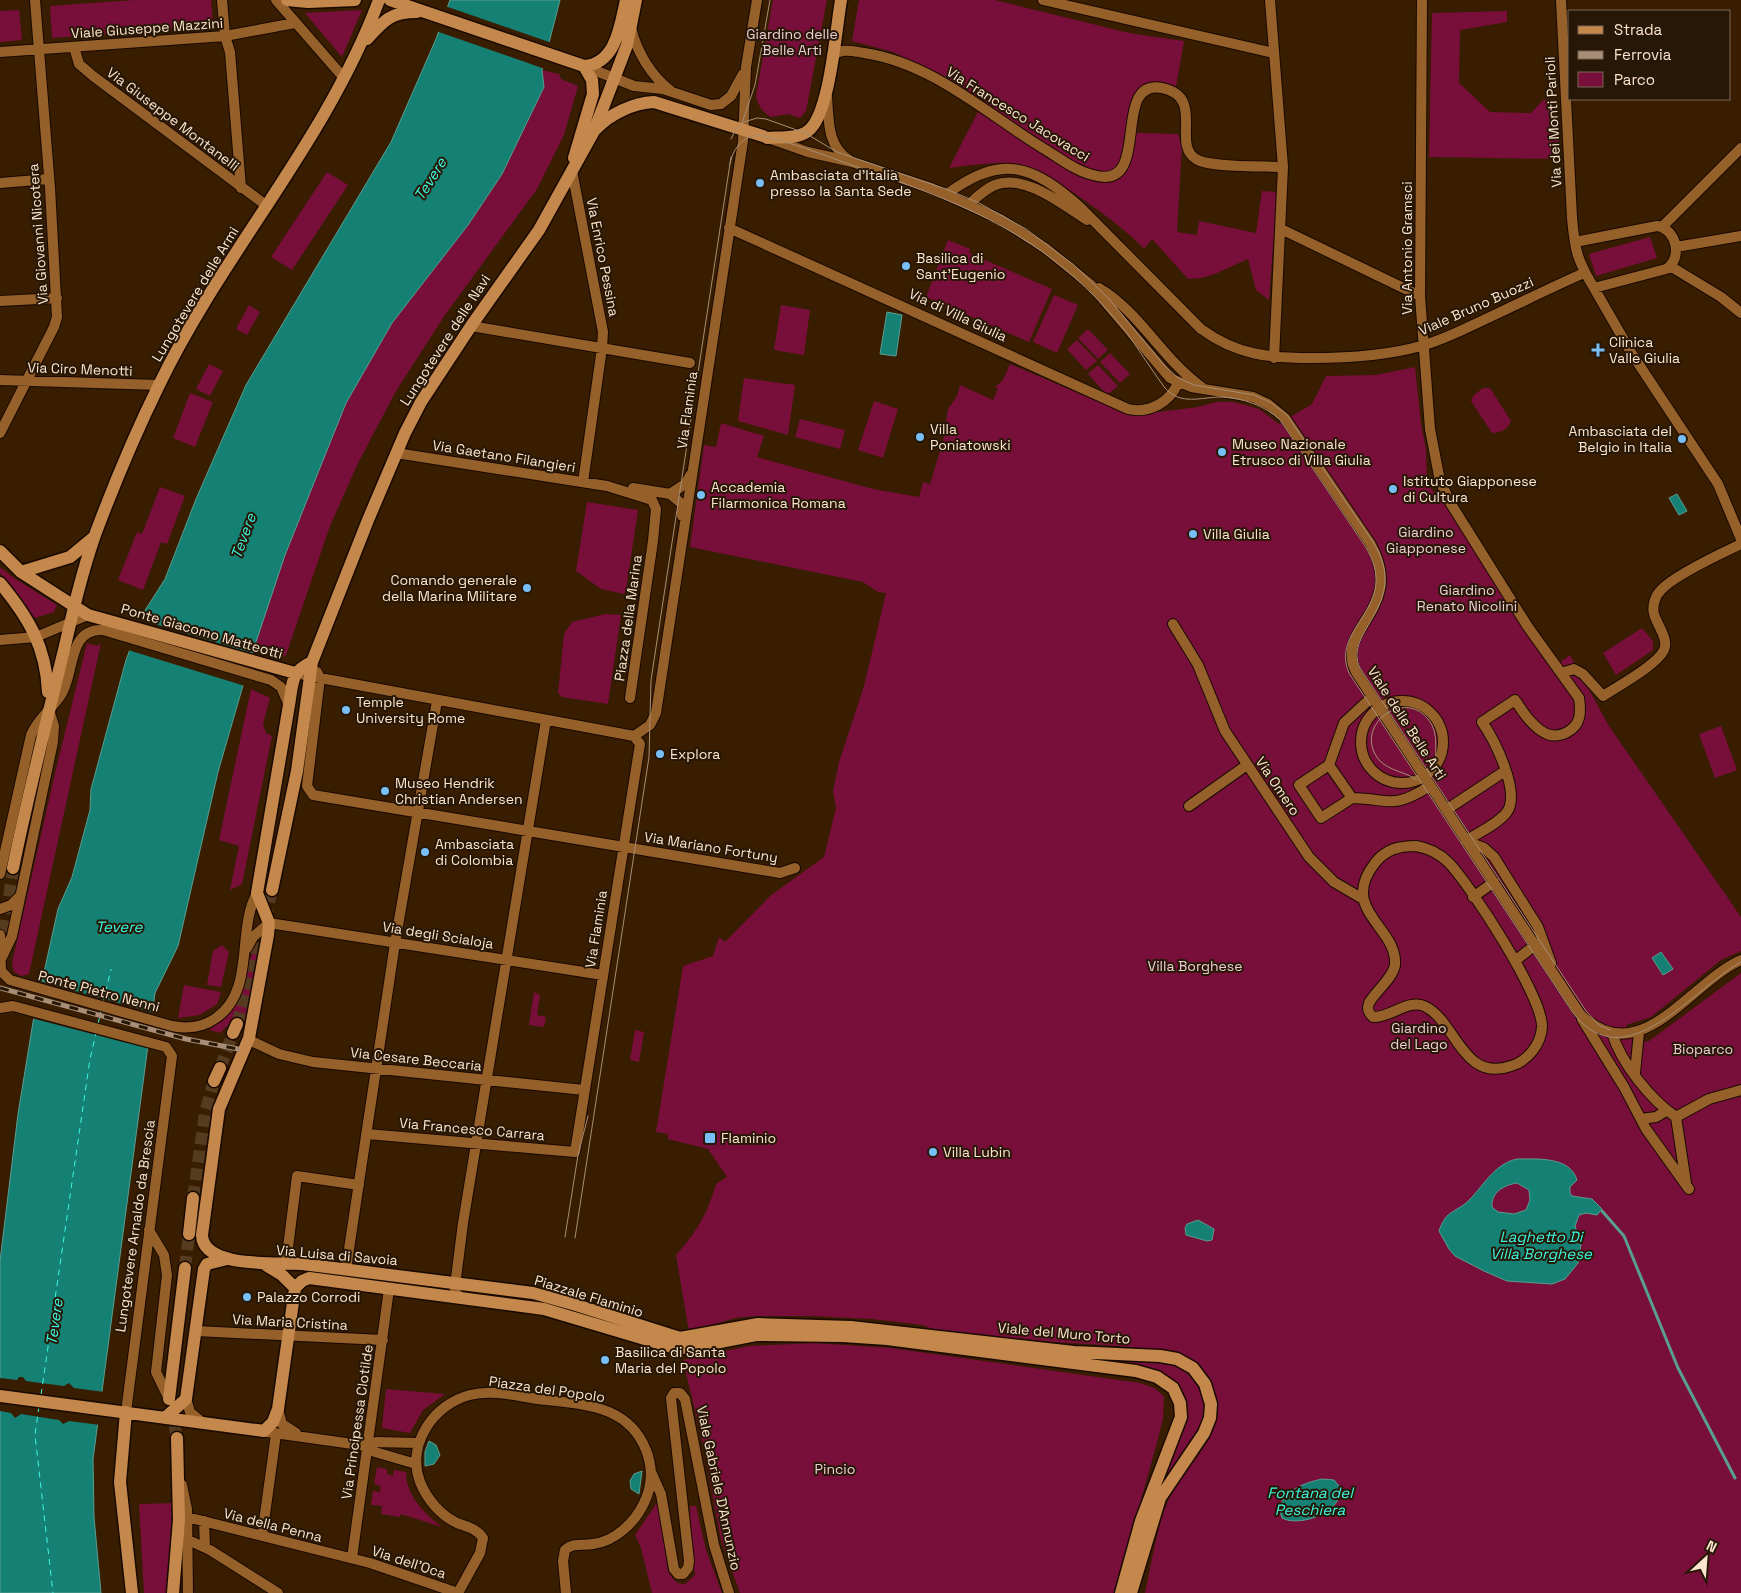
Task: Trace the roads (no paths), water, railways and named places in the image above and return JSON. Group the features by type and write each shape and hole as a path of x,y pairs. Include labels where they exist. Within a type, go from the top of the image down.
{"main road":[{"path":"287,0 308,2 355,0"},
{"name":"Lungotevere delle Armi","path":"49,708 70,620 95,536 159,385 184,337 267,206 344,78 360,46 378,0"},
{"path":"390,0 584,66 596,64 608,55 615,41 626,0"},
{"path":"408,0 427,12"},
{"name":"Lungotevere delle Navi","path":"314,677 312,662 396,453 420,402 470,326 539,230 594,132 615,79 632,28 636,0"},
{"path":"594,132 609,118 639,104 674,100 765,137 797,136 808,131 815,122 827,97 841,0"},
{"path":"360,46 390,16 400,13 427,12"},
{"name":"Lungotevere delle Navi","path":"572,171 577,146 593,94 592,80 584,66"},
{"path":"21,572 70,557 95,536"},
{"path":"0,551 21,572 88,615"},
{"path":"0,583 36,637 47,672 49,708 13,868"},
{"name":"Ponte Giacomo Matteotti","path":"88,615 103,618 273,674 295,673"},
{"path":"228,1259 209,1252 204,1246 202,1235 220,1109 226,1090 249,1040 269,923 258,893 288,704 295,673 312,662"},
{"path":"272,890 297,771 314,677"},
{"path":"214,1081 220,1068"},
{"path":"189,1234 194,1198"},
{"path":"166,1417 186,1399 204,1269 207,1264 228,1259"},
{"name":"Via Luisa di Savoia","path":"228,1259 264,1264 286,1263 346,1269 442,1281"},
{"path":"0,1396 166,1417 260,1432 270,1426 278,1409 295,1288 282,1275 264,1264"},
{"path":"169,1398 185,1268"},
{"name":"Via Luisa di Savoia","path":"295,1288 302,1281 309,1278 442,1296"},
{"name":"Piazzale Flaminio","path":"442,1281 551,1298 668,1335 684,1343"},
{"name":"Piazzale Flaminio","path":"442,1296 551,1310 664,1346 684,1343"},
{"name":"Viale del Muro Torto","path":"684,1343 752,1325 851,1327 1067,1351 1166,1356 1186,1364 1199,1374 1207,1388 1211,1404 1210,1418 1204,1433 1160,1498 1131,1593"},
{"name":"Viale del Muro Torto","path":"684,1343 756,1335 861,1337 1129,1370 1149,1374 1165,1381 1178,1395 1181,1417 1141,1520 1121,1593"},
{"path":"120,1412 120,1482 132,1593"},
{"path":"174,1593 179,1529 177,1438"}],"street":[{"name":"Via Giovanni Nicotera","path":"0,433 54,326 57,298 35,0"},
{"path":"222,0 225,36 230,52 241,188"},
{"path":"276,0 344,78"},
{"path":"584,66 634,86 663,90 674,100 706,105 721,104 735,90 746,68 757,0"},
{"path":"1043,0 1062,2 1274,53"},
{"path":"1270,0 1283,167 1274,358"},
{"name":"Via Antonio Gramsci","path":"1422,0 1420,296 1422,346 1432,439 1442,488 1528,627 1579,698 1580,709 1579,720 1566,733 1558,736 1548,734 1524,714 1515,700 1482,722 1496,745 1505,770 1512,792 1510,808 1501,818 1466,841"},
{"name":"Via dei Monti Parioli","path":"1561,0 1575,242 1579,262 1632,354 1718,484 1741,539"},
{"name":"Viale Giuseppe Mazzini","path":"0,52 225,36 295,23"},
{"path":"632,28 638,48 650,69 674,100"},
{"name":"Via Giuseppe Montanelli","path":"74,47 79,64 93,76 267,206"},
{"name":"Via Francesco Jacovacci","path":"832,56 843,50 885,56 908,64 1079,170 1101,177 1112,176 1123,168 1129,145 1133,114 1142,94 1152,88 1165,89 1175,94 1184,105 1187,117 1186,146 1192,156 1209,163 1283,167"},
{"name":"Via Flaminia","path":"575,1152 622,846 640,745 634,736 645,730 653,721 659,694 744,130 746,68"},
{"path":"827,97 832,140 840,153 852,162"},
{"path":"765,137 808,152 852,162 947,194 1017,229 1117,301 1179,369 1207,391"},
{"path":"1662,227 1741,148"},
{"name":"Viale Bruno Buozzi","path":"947,194 981,172 999,168 1021,170 1037,177 1061,192 1200,329 1227,345 1274,358 1353,357 1386,354 1422,346 1450,336 1584,273"},
{"name":"Via Enrico Pessina","path":"572,171 602,328 602,348 583,482"},
{"path":"0,183 49,180"},
{"name":"Viale Bruno Buozzi","path":"969,204 994,186 1018,182 1036,190 1096,225"},
{"path":"1575,242 1653,226 1662,227 1670,234 1676,247 1675,259 1670,266 1594,288"},
{"name":"Via di Villa Giulia","path":"729,228 1128,408 1139,409 1157,406 1174,393 1178,383"},
{"path":"1281,230 1420,296"},
{"path":"1676,247 1741,236"},
{"path":"1670,266 1709,289 1741,313"},
{"path":"1083,278 1120,317 1160,368 1178,383"},
{"path":"0,301 57,298"},
{"path":"470,326 690,363"},
{"name":"Via Ciro Menotti","path":"0,380 159,385"},
{"name":"Viale delle Belle Arti","path":"1178,383 1207,391 1252,396 1278,411 1290,424 1365,536 1379,564 1381,583 1378,597 1371,613 1354,639 1351,651 1354,668 1580,1014 1596,1027 1612,1033"},
{"name":"Via Gaetano Filangieri","path":"396,453 607,486"},
{"path":"670,494 685,484 692,468"},
{"path":"607,486 651,490 670,494 679,500 683,508 680,545"},
{"name":"Piazza della Marina","path":"607,486 652,500 656,508 653,541 630,698"},
{"name":"Piazza della Marina","path":"651,490 659,494 663,499 653,541"},
{"path":"1562,673 1574,669 1583,674 1603,696 1645,668 1660,656 1665,649 1665,638 1657,625 1653,611 1654,600 1662,589 1703,563 1741,544"},
{"path":"0,640 36,637 70,620 88,615"},
{"name":"Via Omero","path":"1173,624 1198,665 1220,722 1317,868 1339,886 1363,899"},
{"name":"Ponte Giacomo Matteotti","path":"49,708 64,690 76,646 80,639 89,632 106,631 273,674"},
{"name":"Ponte Giacomo Matteotti","path":"295,673 437,701 634,736"},
{"path":"273,674 288,704"},
{"name":"Via Mariano Fortuny","path":"314,677 307,784 308,791 318,796 780,873 795,868"},
{"path":"1372,697 1344,722 1330,765 1299,785 1321,818 1352,798 1395,802 1405,800 1430,786"},
{"path":"346,1269 395,943 437,701"},
{"path":"1410,702 1428,710 1436,720 1442,735 1442,751 1434,767 1424,777 1406,783 1393,782 1381,777 1368,764 1361,746 1362,734 1370,717 1379,708 1391,703 1410,702"},
{"path":"0,874 30,735 36,723 49,708"},
{"path":"2,957 10,942 54,736 54,726 49,708"},
{"path":"461,1298 455,1292 455,1283 461,1234 546,720"},
{"path":"1189,806 1247,765"},
{"path":"1330,765 1352,798"},
{"path":"1446,810 1505,770"},
{"name":"Viale delle Belle Arti","path":"1466,841 1487,850 1499,865 1544,937 1555,975"},
{"path":"1407,846 1424,847 1442,857 1456,872 1473,897 1515,961 1533,993 1542,1027 1537,1044 1527,1057 1511,1066 1497,1068 1483,1066 1472,1060 1436,1016 1418,1004 1385,1016 1373,1017 1369,1014 1368,1003 1394,969 1395,963 1392,951 1363,899 1366,881 1374,864 1390,850 1407,846"},
{"path":"1473,897 1494,882"},
{"path":"246,949 248,930 258,893"},
{"path":"0,909 11,905 19,898"},
{"path":"246,949 254,937 269,923"},
{"name":"Via degli Scialoja","path":"269,923 603,975"},
{"path":"0,935 2,957"},
{"path":"1515,961 1535,945"},
{"name":"Ponte Pietro Nenni","path":"2,957 3,974 19,984 172,1026 187,1028 210,1022 224,1011 237,990 246,949"},
{"path":"1676,1117 1666,1111 1649,1095 1623,1058 1612,1033 1639,1032 1656,1023 1726,968 1741,960"},
{"name":"Lungotevere Arnaldo da Brescia","path":"0,1008 13,1006 166,1047 172,1053 173,1064 149,1230 120,1412"},
{"path":"1580,1014 1586,1028 1624,1087 1641,1119 1687,1187 1676,1117"},
{"path":"1635,1073 1639,1032"},
{"name":"Via Cesare Beccaria","path":"249,1040 268,1051 287,1057 376,1069 584,1090"},
{"path":"1676,1117 1709,1099 1741,1090"},
{"path":"1641,1119 1656,1117 1666,1111"},
{"name":"Via Francesco Carrara","path":"367,1134 575,1152"},
{"path":"286,1263 297,1176 359,1185"},
{"path":"149,1230 164,1255 167,1275 156,1372 169,1398"},
{"name":"Via Principessa Clotilde","path":"352,1558 390,1289"},
{"name":"Via Maria Cristina","path":"196,1331 383,1340"},
{"name":"Piazza del Popolo","path":"458,1593 482,1549 483,1538 472,1528 451,1519 438,1510 422,1486 416,1464 418,1443 435,1417 457,1400 482,1393 510,1394 610,1412 629,1426 640,1438 647,1452 652,1473 650,1487 644,1504 626,1527 603,1542 573,1545 565,1550 563,1557 565,1589"},
{"name":"Viale Gabriele D'Annunzio","path":"652,1473 661,1494 674,1569 678,1574 683,1574 688,1568 689,1561 671,1398 674,1393 680,1393 686,1399 715,1550 729,1593"},
{"path":"186,1399 190,1412 202,1422"},
{"path":"278,1409 283,1426 303,1437"},
{"path":"260,1432 367,1446 375,1452 416,1464"},
{"path":"262,1536 276,1434"},
{"path":"367,1446 376,1442 418,1443"},
{"path":"179,1467 187,1517 188,1593"},
{"name":"Via della Penna","path":"187,1517 352,1558"},
{"path":"204,1521 205,1547"},
{"path":"186,1539 205,1547 278,1593"},
{"name":"Via dell'Oca","path":"352,1558 458,1593"}],"water":[{"name":"Tevere","path":"450,0 560,0 542,70 544,87 502,174 468,225 392,323 346,403 285,555 253,651 218,772 178,946 155,993 93,1459 94,1517 101,1593 0,1593 0,1261 18,1114 33,1022 58,909 72,877 90,810 91,789 126,660 144,612 165,579 196,499 246,385 391,142 436,39"},
{"path":"887,312 902,315 896,356 880,354"},
{"path":"1677,494 1687,511 1679,515 1669,498"},
{"path":"1661,952 1673,969 1663,975 1652,958"},
{"name":"Laghetto Di Villa Borghese","path":"1517,1159 1542,1159 1560,1163 1573,1172 1577,1180 1570,1187 1572,1196 1592,1199 1602,1209 1597,1215 1586,1213 1579,1215 1575,1226 1581,1244 1578,1263 1565,1279 1552,1284 1507,1281 1455,1256 1439,1231 1447,1216 1466,1203 1495,1171","holes":["1517,1183 1529,1190 1530,1200 1526,1210 1514,1214 1498,1212 1492,1207 1496,1193 1507,1185"]},
{"path":"1198,1220 1214,1229 1212,1240 1207,1241 1186,1235 1185,1228 1187,1224"},
{"path":"429,1441 436,1445 440,1455 434,1464 425,1466 425,1452"},
{"path":"642,1471 639,1494 631,1489 630,1481 634,1474"},
{"name":"Fontana del Peschiera","path":"1322,1479 1334,1480 1340,1487 1340,1496 1329,1510 1310,1519 1299,1521 1290,1521 1282,1518 1279,1508 1290,1492 1302,1485"}],"waterway":[{"path":"1602,1211 1624,1236 1678,1368 1735,1478"}],"tunnel":[{"path":"2,950 13,868"},
{"path":"237,1024 272,890"},
{"path":"220,1068 233,1033"},
{"path":"193,1198 205,1113 214,1081"},
{"path":"185,1268 189,1234"},
{"path":"171,1408 177,1438"}],"tram line":[{"path":"741,126 755,85 770,0"},
{"path":"731,139 735,131 744,122 757,118 766,119 805,133 837,152 946,189 979,203 1026,229 1074,265 1109,299 1164,365 1178,378 1194,385 1254,395 1270,402 1287,415 1373,542 1383,564 1385,583 1381,599 1360,641 1357,655 1360,668 1586,1011 1599,1025 1610,1030"},
{"path":"730,164 734,152 741,142 751,137 764,136 806,148 943,198 974,212 1032,244 1059,264 1086,288 1119,323 1171,394 1184,399 1221,397 1237,399 1260,406 1280,420 1365,546 1374,567 1376,585 1371,601 1348,642 1346,657 1349,673 1573,1013 1593,1031 1615,1037 1637,1034 1659,1023 1722,974 1741,962"},
{"path":"575,1238 649,757 651,680 731,157"},
{"path":"1417,780 1384,764 1372,748 1372,735 1377,723 1386,714 1397,709 1410,708 1422,713 1432,725 1435,738 1436,775 1438,782"},
{"path":"565,1237 578,1155 588,1116"}],"railway":[{"path":"0,988 186,1039 238,1049"}],"place":[{"name":"Ambasciata d'Italia presso la Santa Sede","path":"760,183"},
{"name":"Basilica di Sant'Eugenio","path":"906,266"},
{"name":"Clinica Valle Giulia","path":"1598,350"},
{"name":"Villa Poniatowski","path":"920,437"},
{"name":"Ambasciata del Belgio in Italia","path":"1682,439"},
{"name":"Museo Nazionale Etrusco di Villa Giulia","path":"1222,452"},
{"name":"Istituto Giapponese di Cultura","path":"1393,489"},
{"name":"Accademia Filarmonica Romana","path":"701,495"},
{"name":"Villa Giulia","path":"1193,534"},
{"name":"Comando generale della Marina Militare","path":"527,588"},
{"name":"Temple University Rome","path":"346,710"},
{"name":"Explora","path":"660,754"},
{"name":"Museo Hendrik Christian Andersen","path":"385,791"},
{"name":"Ambasciata di Colombia","path":"425,852"},
{"name":"Flaminio","path":"710,1138"},
{"name":"Villa Lubin","path":"933,1152"},
{"name":"Palazzo Corrodi","path":"247,1297"},
{"name":"Basilica di Santa Maria del Popolo","path":"605,1360"}],"park label":[{"name":"Giardino delle Belle Arti","path":"792,42"},
{"name":"Giardino Giapponese","path":"1426,540"},
{"name":"Giardino Renato Nicolini","path":"1467,598"},
{"name":"Villa Borghese","path":"1195,966"},
{"name":"Giardino del Lago","path":"1419,1036"},
{"name":"Bioparco","path":"1703,1049"},
{"name":"Pincio","path":"835,1469"}]}
